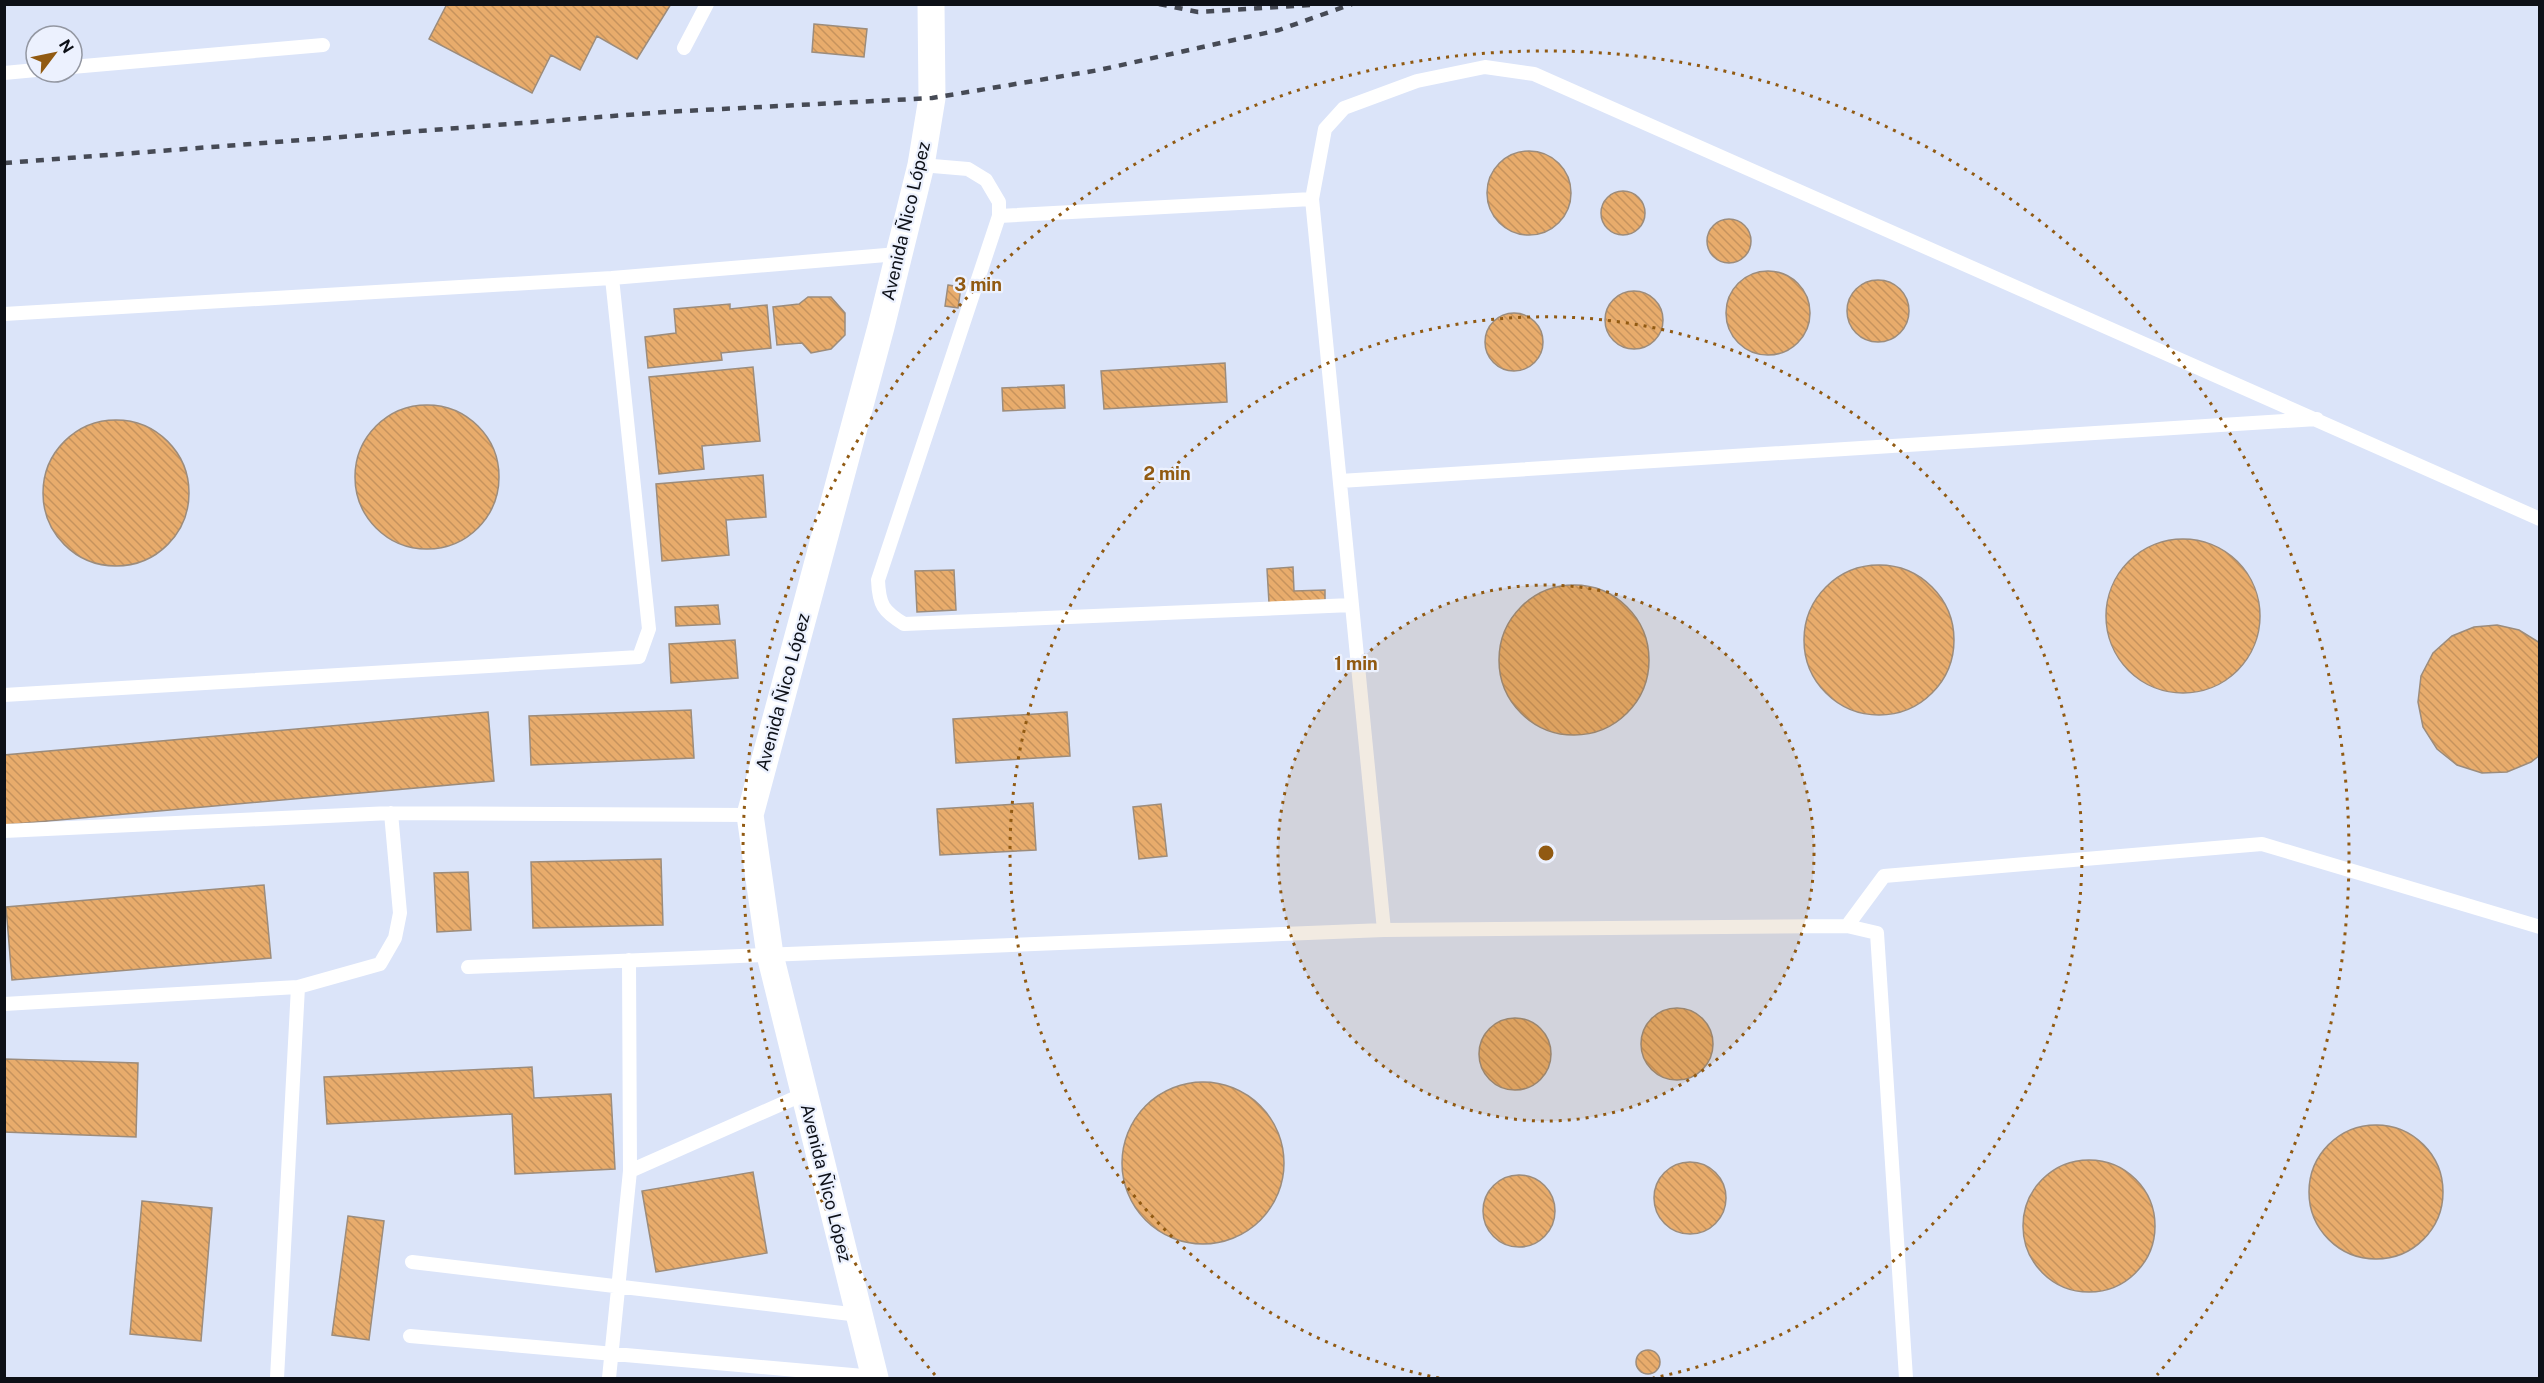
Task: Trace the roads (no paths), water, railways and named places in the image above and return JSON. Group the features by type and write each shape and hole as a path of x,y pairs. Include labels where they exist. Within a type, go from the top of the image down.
{"street":[{"name":"Avenida Ñico López","path":"875,1378 770,955 750,815 881,327 921,165 932,98 931,4"}],"lane":[{"path":"684,48 707,4"},
{"path":"84,66 323,45"},
{"path":"1384,930 1312,199 1325,129 1344,108 1417,81 1485,67 1534,74 2319,419 2540,519"},
{"path":"4,73 24,71"},
{"path":"921,165 968,169 986,180 999,202 999,216 878,580 879,598 887,614 904,624 1352,605"},
{"path":"999,216 1312,199"},
{"path":"4,314 612,278 898,254"},
{"path":"4,695 639,657 649,629 612,278"},
{"path":"1340,481 2319,419"},
{"path":"4,1004 298,987 380,964 395,938 400,913 391,813"},
{"path":"4,831 391,813 750,815"},
{"path":"1846,926 1884,876 2262,844 2540,927"},
{"path":"468,967 1384,930 1846,926 1877,933 1906,1378"},
{"path":"609,1378 630,1171 629,960"},
{"path":"277,1378 298,987"},
{"path":"630,1171 804,1094"},
{"path":"412,1262 859,1315"},
{"path":"410,1336 875,1378"}],"railway":[{"path":"1159,4 1198,12 1312,5"},
{"path":"4,163 665,112 932,98 1099,70 1279,30 1352,4"}]}
